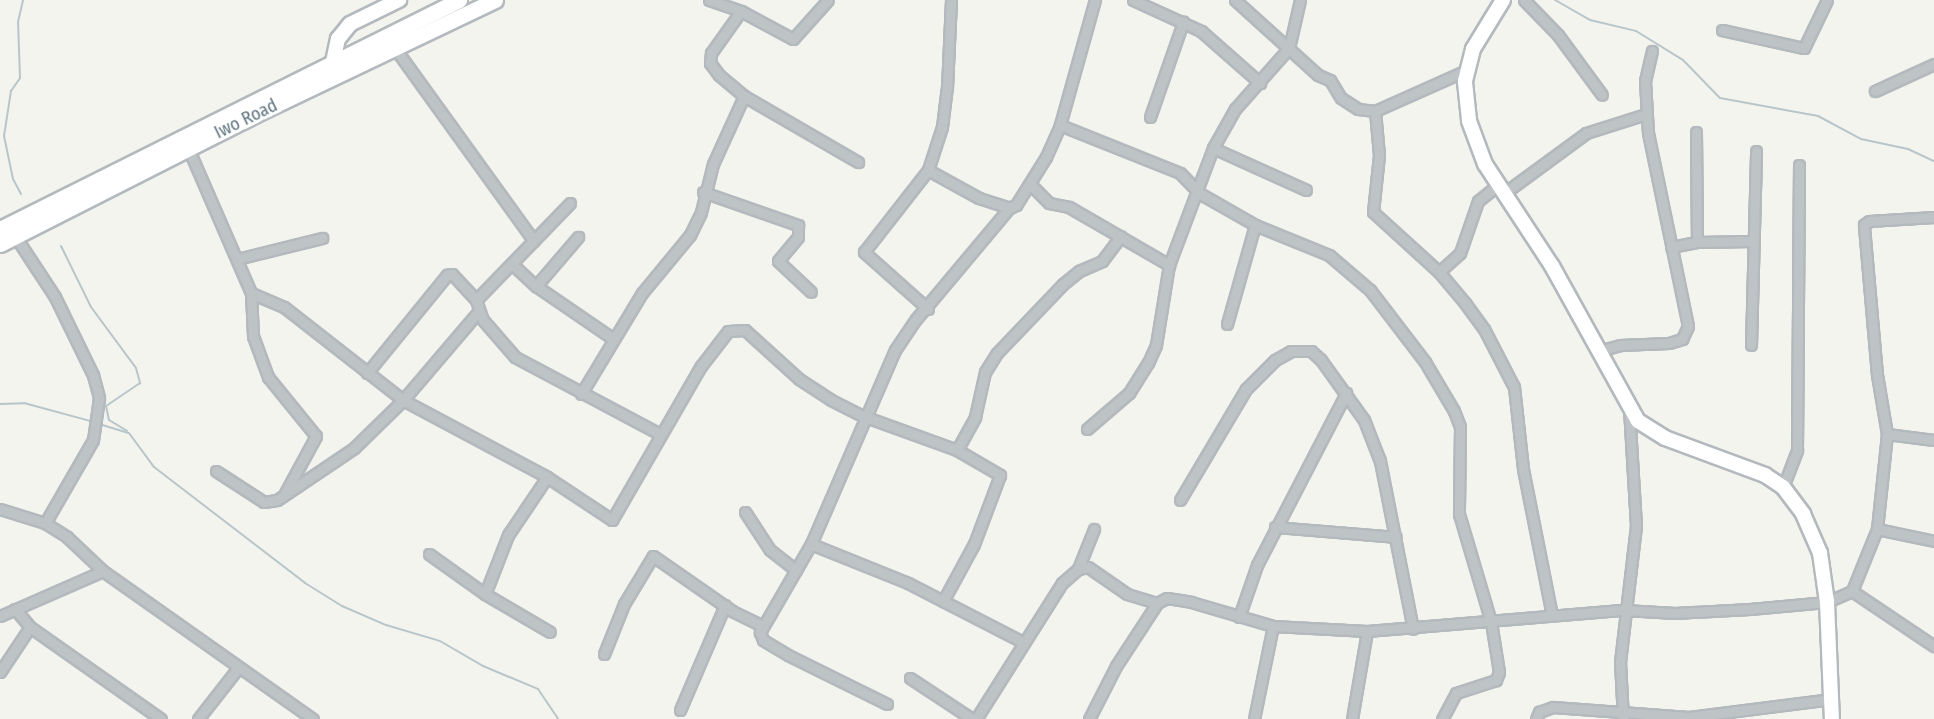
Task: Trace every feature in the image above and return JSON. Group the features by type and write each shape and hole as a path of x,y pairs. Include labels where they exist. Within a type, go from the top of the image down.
{"main road":[{"name":"Iwo Road","path":"0,244 188,148 333,62 459,0"},
{"name":"Iwo Road","path":"0,229 251,109 495,0"}],"street":[{"path":"333,62 338,39 350,24 399,0"},
{"path":"709,0 741,11 793,39 828,0"},
{"path":"928,309 864,252 928,170 942,127 947,88 951,0"},
{"path":"887,704 767,643 761,637 763,626 811,544 863,416 895,350 1009,208 1016,205 1030,184 1060,125 1095,0"},
{"path":"1133,0 1201,31 1260,83"},
{"path":"1235,0 1318,75 1330,80 1341,98 1358,109 1375,111 1467,70"},
{"path":"1087,429 1129,393 1148,363 1156,345 1169,265 1199,193 1213,148 1235,109 1289,48 1300,0"},
{"path":"1503,0 1473,49 1467,70 1469,121 1485,164 1552,266 1629,409 1655,434 1747,467 1783,488 1812,532 1820,553 1827,602 1832,719"},
{"path":"1524,0 1558,35 1602,94"},
{"path":"1722,30 1804,48 1827,0"},
{"path":"741,11 713,49 710,58 719,75 744,96 858,162"},
{"path":"1150,117 1183,22"},
{"path":"394,47 534,241"},
{"path":"1598,351 1620,345 1669,344 1682,339 1688,326 1646,114 1645,81 1652,51"},
{"path":"1875,91 1934,64"},
{"path":"581,394 612,338 642,293 690,235 701,212 704,192 744,96"},
{"path":"1375,111 1379,155 1373,212 1439,272 1484,329 1514,387 1523,469 1552,615"},
{"path":"1439,272 1460,253 1478,201 1501,190 1586,133 1646,114"},
{"path":"1060,125 1180,172 1199,193 1255,225 1329,255 1370,290 1425,362 1454,411 1460,427 1459,514 1491,622 1498,677 1456,693 1442,719"},
{"path":"1696,132 1697,242"},
{"path":"188,148 252,293 253,336 268,377 316,436 285,493"},
{"path":"1213,148 1306,190"},
{"path":"1751,345 1751,241 1756,152"},
{"path":"1783,488 1797,450 1799,165"},
{"path":"928,170 979,198 1009,208"},
{"path":"1030,184 1049,203 1069,207 1169,265"},
{"path":"704,192 798,225 798,237 778,261 811,292"},
{"path":"476,300 570,203"},
{"path":"1089,719 1116,666 1157,603 1167,598 1191,602 1273,626 1367,631 1624,610 1675,613 1827,602 1852,591 1877,529 1887,434 1864,257 1864,225 1869,221 1934,217"},
{"path":"1227,324 1255,225"},
{"path":"15,236 54,297 93,375 99,398 93,440 45,523"},
{"path":"957,450 975,417 985,372 997,353 1057,289 1079,271 1102,261 1121,236"},
{"path":"536,286 578,237"},
{"path":"237,259 321,238"},
{"path":"1671,248 1697,242 1751,241"},
{"path":"513,264 536,286 612,338"},
{"path":"368,374 447,275 456,276 476,300 478,311 515,357 660,435"},
{"path":"252,293 284,307 403,400 547,477 612,520 701,366 725,334 736,328 745,330 799,379 863,416 957,450 992,468 1001,478 974,544 943,601"},
{"path":"216,471 264,502 270,503 354,448 403,400 478,311"},
{"path":"1180,500 1213,451 1230,412 1275,360 1298,349 1311,351 1346,393 1364,420 1380,461 1413,629"},
{"path":"1239,616 1257,565 1275,526 1346,393"},
{"path":"1624,716 1620,662 1624,610 1636,526 1629,409"},
{"path":"1887,434 1934,440"},
{"path":"300,466 315,475"},
{"path":"484,594 508,534 547,477"},
{"path":"0,509 45,523 68,537 103,571 237,668 296,715 314,719"},
{"path":"745,512 770,550 796,570"},
{"path":"1275,526 1396,537"},
{"path":"976,719 1062,583 1078,569 1094,529"},
{"path":"1877,529 1934,541"},
{"path":"811,544 943,601 1023,642"},
{"path":"429,554 484,594 550,632"},
{"path":"604,654 624,604 653,556 725,605 763,626"},
{"path":"1078,569 1094,569 1126,594 1157,603"},
{"path":"0,616 103,571"},
{"path":"1852,591 1934,646"},
{"path":"680,710 725,605"},
{"path":"15,609 30,627 161,719"},
{"path":"1254,719 1273,626"},
{"path":"0,672 30,627"},
{"path":"1352,719 1367,631"},
{"path":"198,719 237,668"},
{"path":"910,678 972,719"},
{"path":"1536,719 1539,712 1553,707 1624,716 1689,717 1832,699"}],"waterway":[{"path":"21,194 13,179 4,136 11,91 20,78 18,22 23,0"},
{"path":"1555,0 1590,20 1636,31 1683,60 1720,98 1818,116 1861,139 1908,149 1934,161"},
{"path":"61,246 91,307 136,368 140,383 106,406 109,420 127,431"},
{"path":"0,404 24,403 94,422"},
{"path":"99,424 129,433 154,467 305,583 342,606 386,625 440,641 483,666 538,689 558,719"}]}
